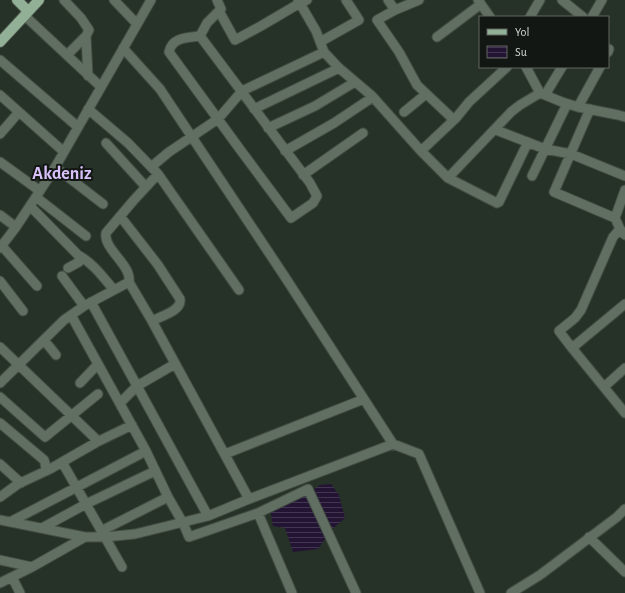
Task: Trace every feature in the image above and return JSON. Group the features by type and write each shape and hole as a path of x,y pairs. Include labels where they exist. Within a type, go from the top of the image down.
{"main road":[{"path":"17,0 27,9"},
{"path":"0,34 39,0"},
{"path":"0,42 27,9"}],"street":[{"path":"64,0 81,18 89,30 86,36 67,55"},
{"path":"114,0 137,24"},
{"path":"37,286 2,243 16,227 64,152 151,0"},
{"path":"200,36 207,23 221,9 217,0"},
{"path":"320,42 359,20 346,0"},
{"path":"388,0 395,10"},
{"path":"419,0 395,10 377,20 399,52 416,85 454,120"},
{"path":"531,16 540,0"},
{"path":"562,0 582,16"},
{"path":"593,16 602,0"},
{"path":"219,11 235,40 302,1 324,52 339,68 373,97 421,151 448,178 497,203 499,202 528,142"},
{"path":"437,37 479,2 489,16"},
{"path":"27,9 67,55 101,87"},
{"path":"86,36 88,76"},
{"path":"200,36 304,175 317,196 313,203 291,218 170,52 171,46 178,39 200,36"},
{"path":"123,48 160,89 285,277 393,444 419,454 480,593"},
{"path":"151,167 169,152 218,119 242,92 324,52"},
{"path":"0,60 78,127"},
{"path":"254,109 339,68"},
{"path":"421,151 454,120 469,102 506,68"},
{"path":"527,68 542,94 567,104 625,117"},
{"path":"448,178 520,105 542,94 561,68"},
{"path":"578,107 599,68"},
{"path":"268,128 315,106 355,82"},
{"path":"404,112 426,94"},
{"path":"0,95 64,152"},
{"path":"285,151 334,123 373,97"},
{"path":"532,176 567,104"},
{"path":"88,109 128,143 158,174 239,290"},
{"path":"590,109 554,192 615,218 622,232 613,237 581,310 575,318 559,331 625,413"},
{"path":"0,134 19,112"},
{"path":"496,130 545,149 571,154 625,176"},
{"path":"304,175 363,133"},
{"path":"106,143 146,187"},
{"path":"0,162 86,236"},
{"path":"55,166 103,204"},
{"path":"158,174 106,233 107,242 126,269 129,282 152,321 249,499"},
{"path":"615,218 622,204 625,190"},
{"path":"30,206 78,255 86,259 99,271 114,290"},
{"path":"0,215 16,227"},
{"path":"120,216 158,265 180,299 181,303 178,308 152,321"},
{"path":"68,268 79,262 80,259 78,255"},
{"path":"62,276 87,304 137,386 208,516"},
{"path":"0,281 23,311"},
{"path":"0,383 71,315 87,304 129,282"},
{"path":"572,348 625,304"},
{"path":"71,315 120,402 168,497 183,522 189,537 258,513 308,489 356,593"},
{"path":"44,340 56,355"},
{"path":"0,347 98,441"},
{"path":"80,383 98,364"},
{"path":"120,402 137,386 175,364"},
{"path":"604,387 625,368"},
{"path":"0,397 45,436 98,394"},
{"path":"225,454 364,399"},
{"path":"0,423 44,460 46,471"},
{"path":"0,497 22,483 98,441 132,425"},
{"path":"0,583 85,537 103,534 135,534 208,516 393,444"},
{"path":"10,522 146,451"},
{"path":"62,462 122,567"},
{"path":"0,464 22,483"},
{"path":"42,528 86,504 155,471"},
{"path":"103,534 168,497"},
{"path":"511,593 524,590 540,574 625,509"},
{"path":"258,513 292,593"},
{"path":"0,520 85,537"},
{"path":"590,537 625,572"},
{"path":"0,560 32,567"},
{"path":"12,577 20,593"}],"water":[{"path":"331,484 339,495 345,518 331,530 318,549 293,552 285,528 273,526 270,509 291,494 314,489 320,485"}],"district":[{"name":"Akdeniz","path":"62,173"}]}
